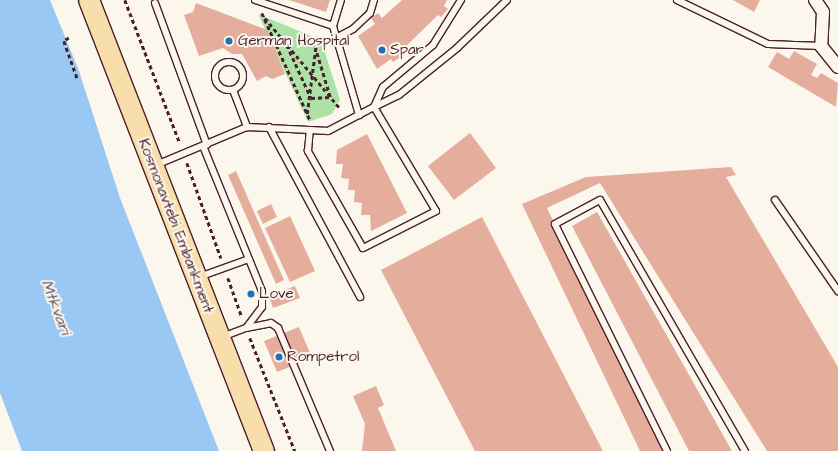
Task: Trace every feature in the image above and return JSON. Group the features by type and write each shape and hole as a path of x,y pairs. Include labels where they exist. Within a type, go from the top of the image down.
{"main road":[{"name":"Kosmonavtebi Embankment","path":"89,0 219,339 264,451"}],"street":[{"path":"815,0 822,12 822,46 838,67"}],"lane":[{"path":"256,0 333,26"},
{"path":"341,0 333,26 359,115"},
{"path":"336,38 352,29 370,13 374,0"},
{"path":"374,107 383,88 433,45 461,0"},
{"path":"153,167 247,127 328,131 399,94 457,48 507,0"},
{"path":"677,0 768,44 822,46"},
{"path":"155,3 205,145 262,291 262,306 246,328"},
{"path":"235,63 241,68 244,76 240,84 233,90 220,86 216,76 216,69 222,64 235,63"},
{"path":"233,90 247,127"},
{"path":"310,130 308,151 363,248 436,211 374,107"},
{"path":"269,127 360,297"},
{"path":"667,451 555,224 600,200 745,451"},
{"path":"775,200 838,291"},
{"path":"196,278 249,259"},
{"path":"219,339 246,328 271,324 278,328 330,451"}],"path":[{"path":"125,0 184,154 246,328 295,451"},
{"path":"266,3 262,14 307,115 310,130"},
{"path":"262,14 339,107"},
{"path":"307,115 317,37"},
{"path":"69,38 64,41 78,80"},
{"path":"287,45 310,98"},
{"path":"316,51 330,97"},
{"path":"310,98 330,97"}],"green space":[{"path":"258,14 321,40 340,100 332,114 308,122"}],"water":[{"name":"Mtkvari","path":"0,0 50,0 79,71 120,198 219,451 22,451 0,393"}],"building":[{"path":"289,0 330,0 326,12"},
{"path":"402,0 447,0 444,6 448,9 441,17 438,15 400,52 402,56 393,62 391,59 377,69 358,36 375,24 371,18 378,13 382,18"},
{"path":"733,0 760,0 754,12"},
{"path":"196,3 267,30 285,74 272,79 266,76 257,81 242,54 232,54 223,48 199,56 184,15 193,12"},
{"path":"794,51 817,64 811,75 817,78 821,73 838,83 836,107 768,67 777,52 789,59"},
{"path":"470,133 496,168 454,200 428,166"},
{"path":"367,134 407,213 371,231 370,215 361,215 362,203 354,202 355,190 348,190 349,179 341,178 343,164 336,164 337,150"},
{"path":"731,167 736,175 726,177 838,367 838,451 767,451 600,183 547,208 663,451 640,451 522,204 586,177"},
{"path":"236,171 284,280 276,284 228,175"},
{"path":"271,204 277,217 263,224 257,211"},
{"path":"597,212 732,451 689,451 572,226"},
{"path":"290,216 315,271 290,282 265,228"},
{"path":"482,217 603,451 475,451 381,270"},
{"path":"295,286 300,298 273,308 269,296"},
{"path":"299,327 312,358 277,372 264,341"},
{"path":"376,386 384,405 378,408 396,451 362,451 365,424 353,396"}],"place":[{"name":"German Hospital","path":"229,41"},
{"name":"Spar","path":"382,50"},
{"name":"Love","path":"251,294"},
{"name":"Rompetrol","path":"279,357"}]}
